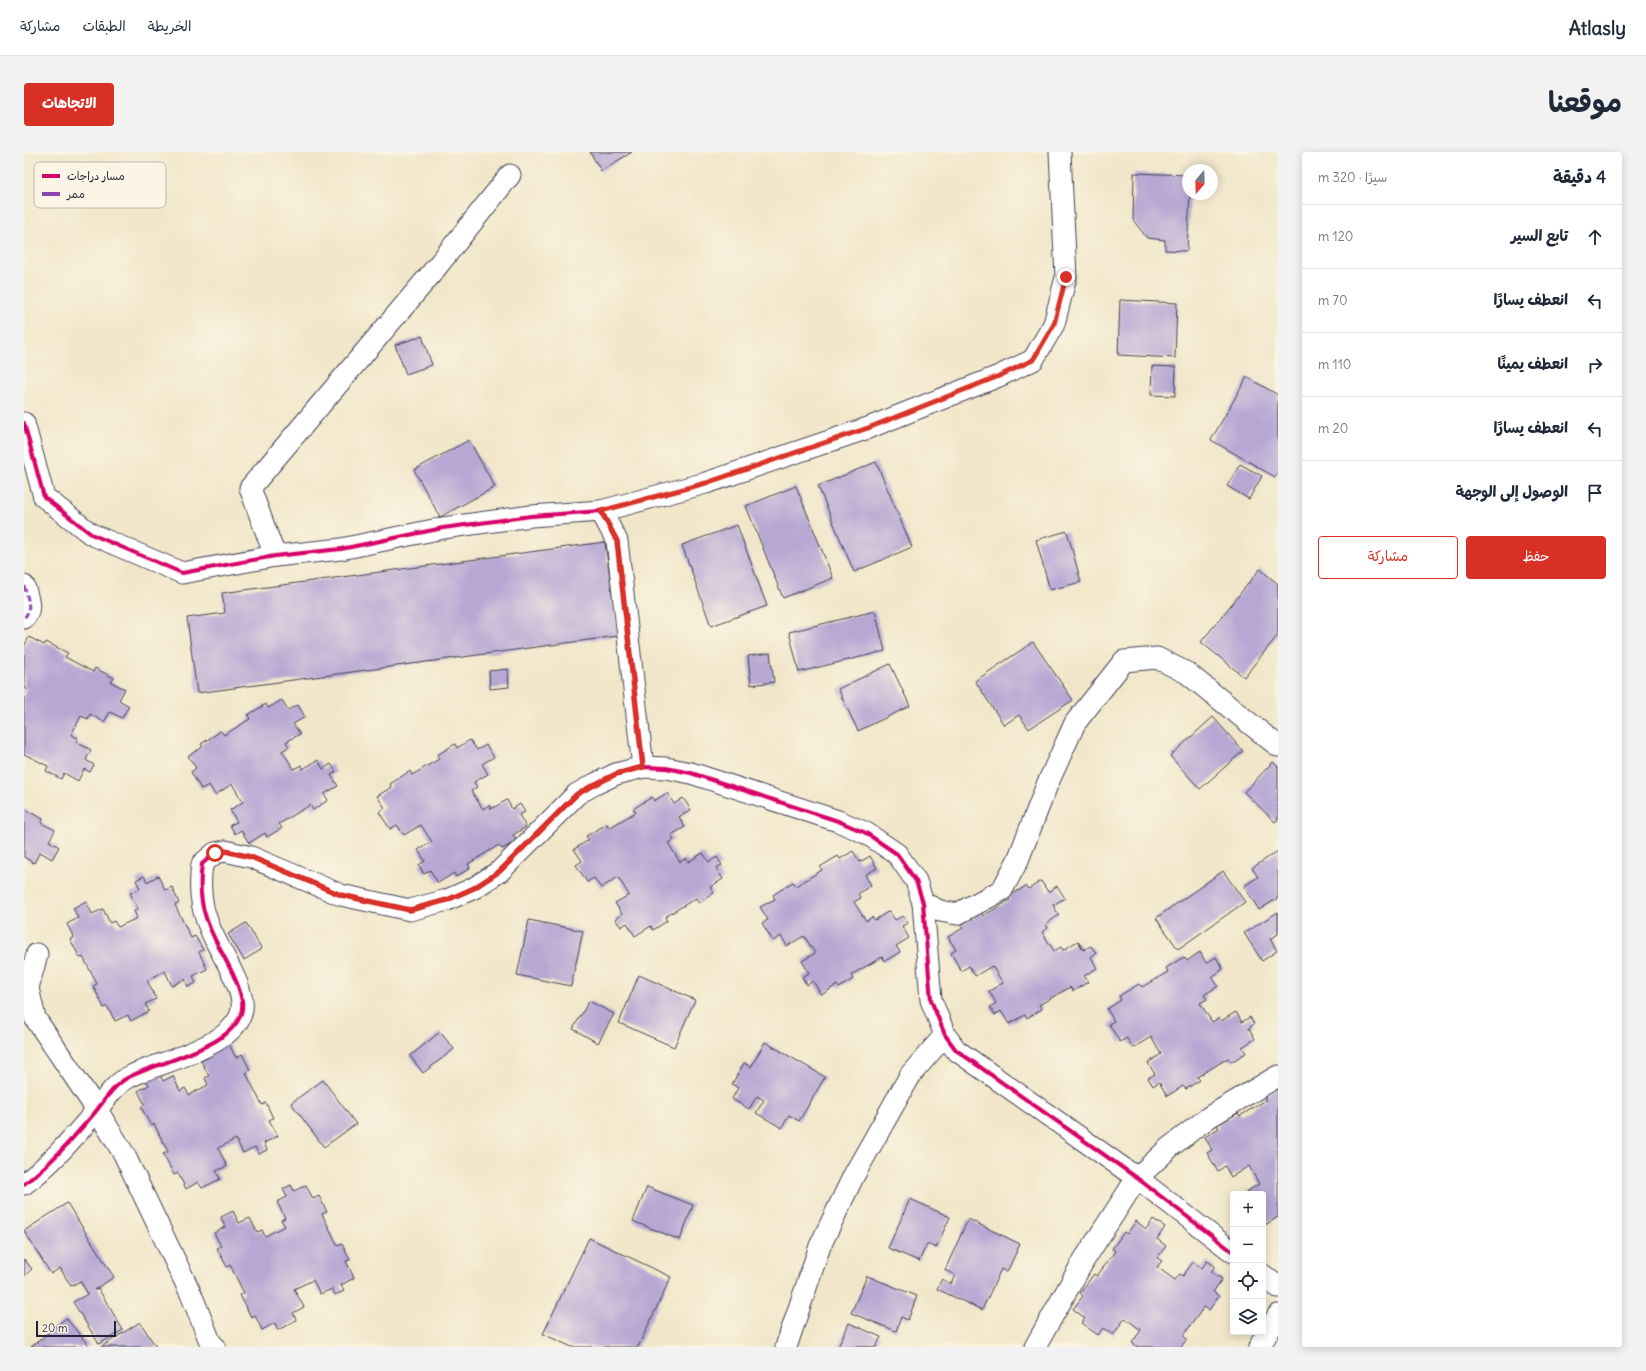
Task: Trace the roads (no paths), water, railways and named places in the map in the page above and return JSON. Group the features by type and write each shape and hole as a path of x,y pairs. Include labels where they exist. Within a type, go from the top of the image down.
{"street":[{"path":"24,423 44,497 91,534 182,573 275,556 341,549 443,528 516,518 601,511 706,483 861,430 999,376 1033,360 1054,324 1066,277 1060,152"},
{"path":"275,556 250,488 431,274 510,175"},
{"path":"601,511 617,541 643,767"},
{"path":"24,586 29,606 27,615 24,618"},
{"path":"923,903 940,911 957,914 1002,890 1018,860 1046,785 1076,723 1124,660 1157,658 1187,673 1278,746"},
{"path":"24,1184 66,1147 118,1084 130,1076 210,1044 233,1028 239,1021 242,1001 232,973 207,925 201,906 199,883 202,864 215,853 225,851 251,857 341,895 410,910 447,900 474,888 500,871 577,794 616,774 643,767 666,768 691,773 838,821 866,833 897,854 916,881 923,903 931,1000 945,1035 956,1050 1138,1178 1230,1250"},
{"path":"37,954 28,988 35,1018 97,1110 124,1154 191,1294 211,1344 216,1347"},
{"path":"786,1347 820,1246 854,1175 911,1074 945,1035"},
{"path":"1035,1347 1084,1260 1138,1178 1170,1147 1209,1117 1278,1076"},
{"path":"1266,1277 1278,1287"},
{"path":"1259,1347 1278,1315"}]}
